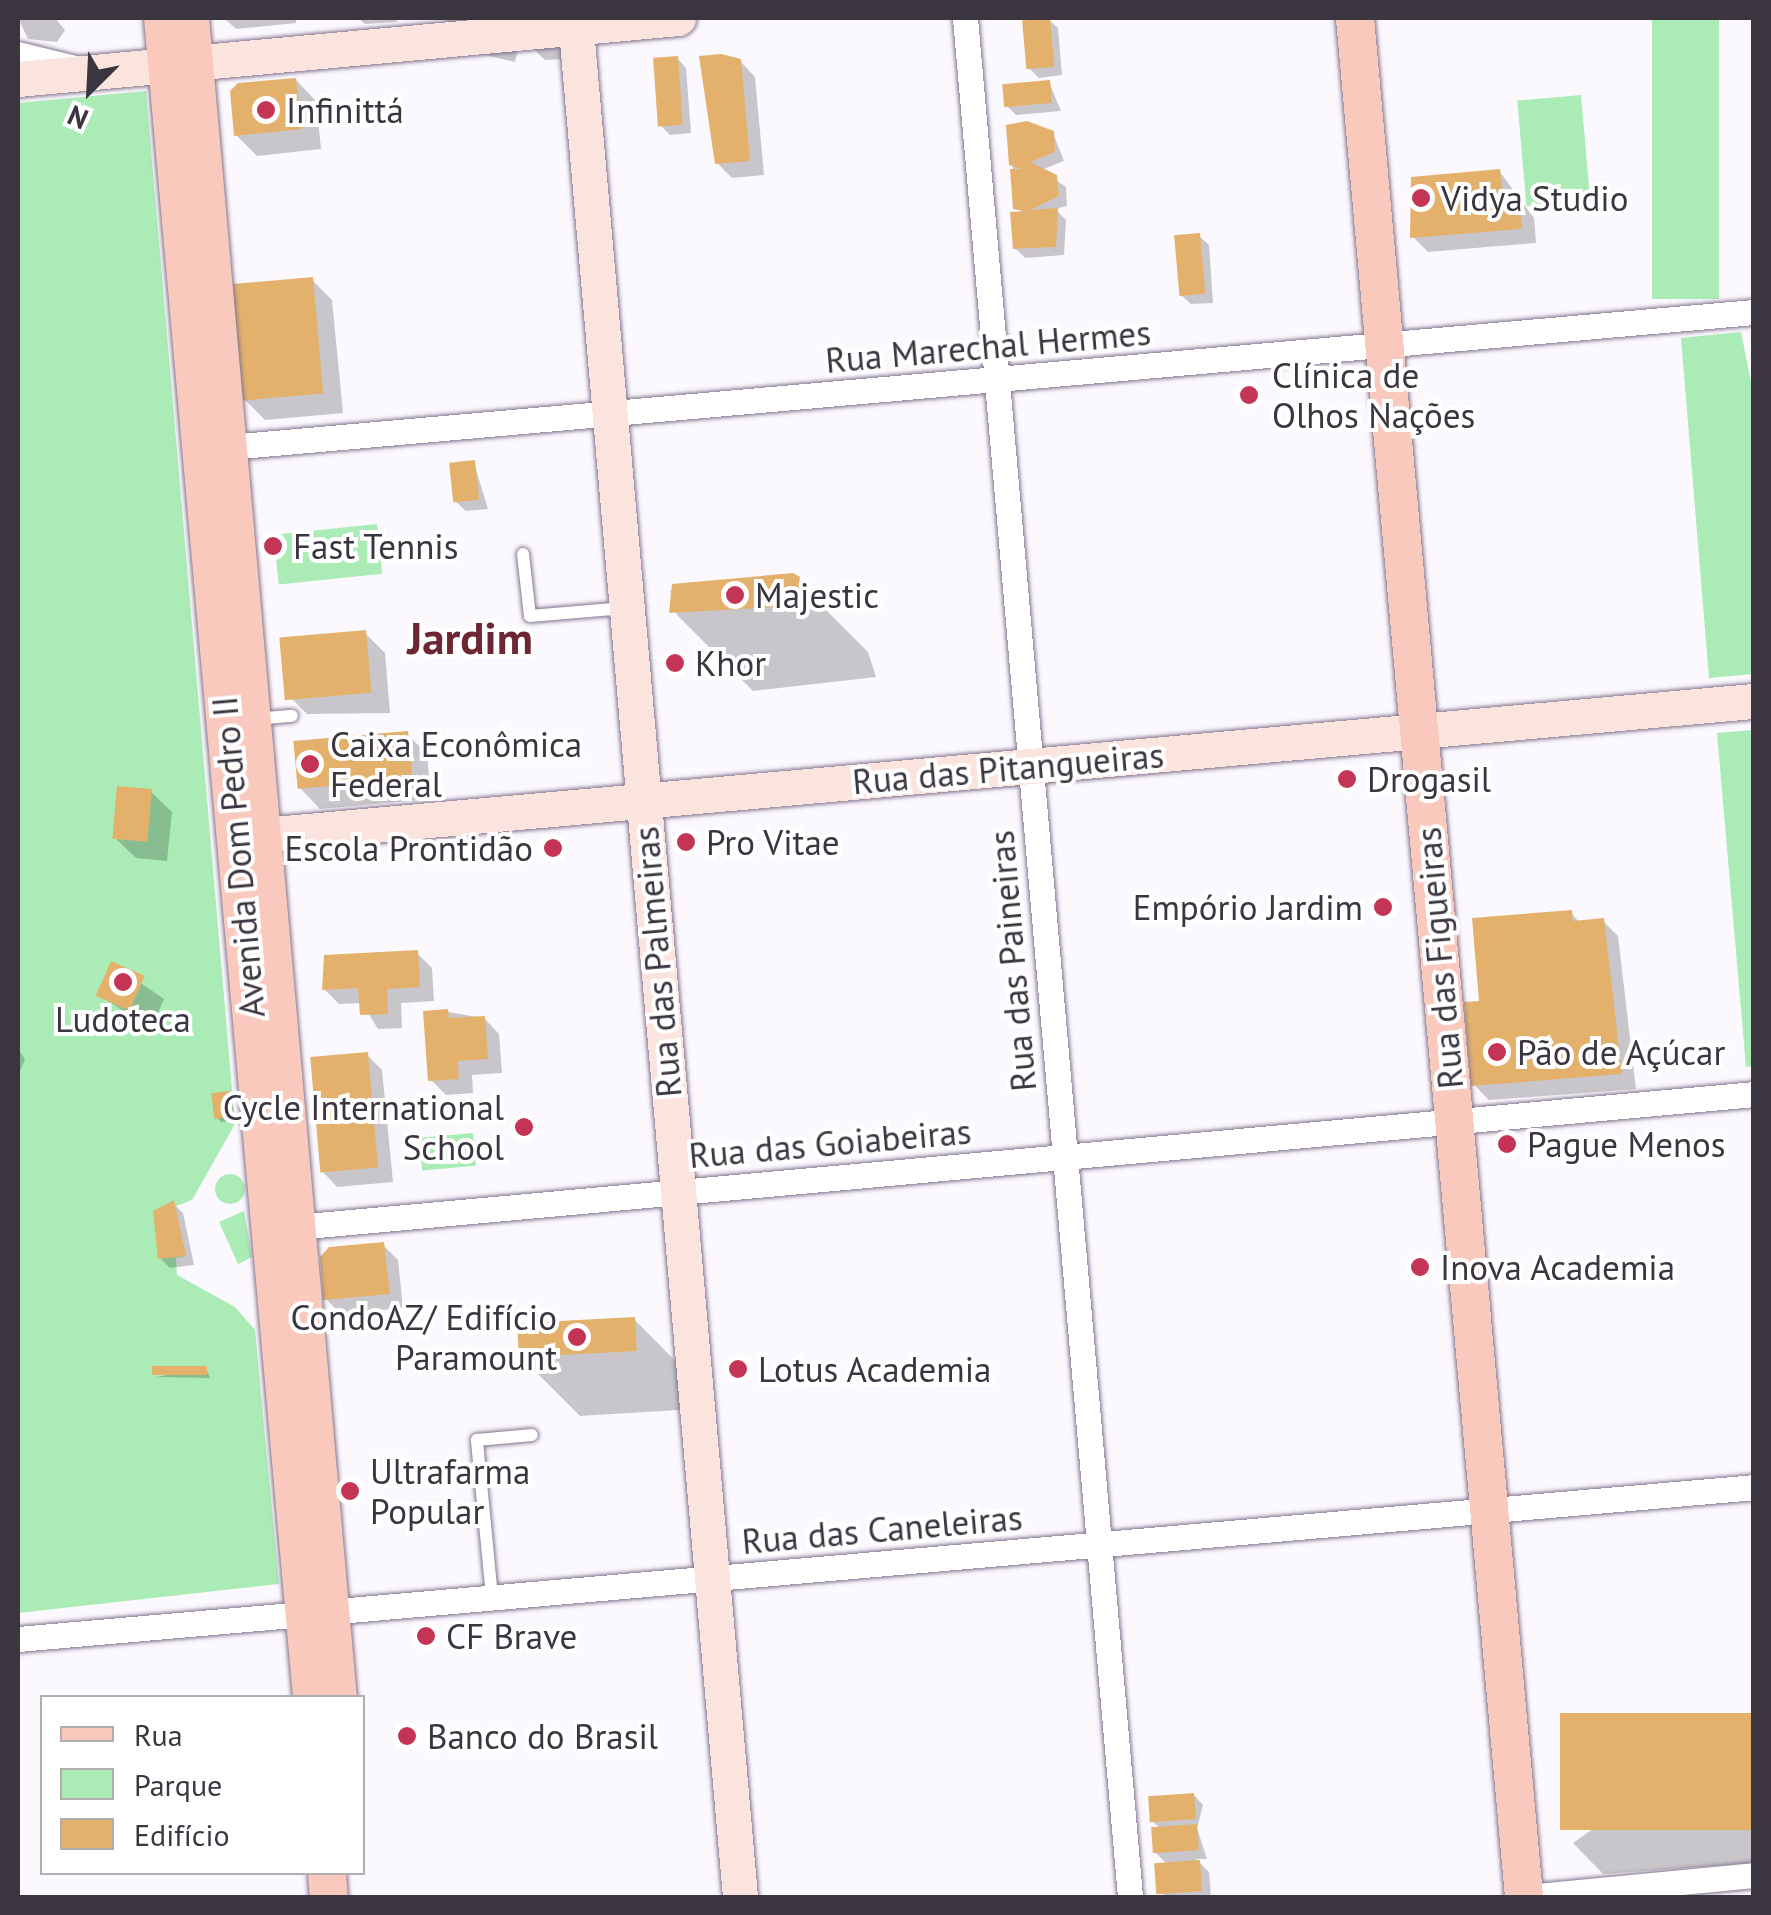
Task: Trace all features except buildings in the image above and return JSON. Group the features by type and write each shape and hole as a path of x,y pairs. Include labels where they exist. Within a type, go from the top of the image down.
{"main road":[{"name":"Avenida Dom Pedro II","path":"163,18 180,59 229,447 263,836 285,1228"},
{"name":"Avenida Dom Pedro II","path":"190,18 180,59 318,1610 337,1695"},
{"name":"Rua das Figueiras","path":"1355,18 1524,1897"},
{"name":"Avenida Dom Pedro II","path":"312,1695 318,1610"}],"street":[{"path":"18,79 81,69 576,22 678,18"},
{"name":"Rua das Paineiras","path":"964,18 1130,1898"},
{"name":"Rua das Palmeiras","path":"576,22 740,1898"},
{"path":"18,54 81,69"},
{"name":"Rua Marechal Hermes","path":"229,447 1754,313"},
{"name":"Rua das Pitangueiras","path":"263,836 1754,701"},
{"name":"Rua das Goiabeiras","path":"285,1228 1754,1094"},
{"name":"Rua das Caneleiras","path":"18,1639 1754,1487"},
{"path":"1516,1898 1754,1875"}],"lane":[{"path":"523,554 530,616 626,608"},
{"path":"253,720 292,716"},
{"path":"492,1597 477,1440 532,1434"}],"green space":[{"path":"1652,18 1719,18 1719,299 1652,299"},
{"path":"146,91 235,1124 192,1200 174,1207 186,1256 176,1258 177,1275 235,1307 255,1330 279,1584 18,1613 18,103"},
{"path":"1581,95 1590,201 1526,206 1517,101"},
{"path":"1741,332 1754,397 1753,674 1709,678 1681,338"},
{"path":"377,524 382,574 279,585 274,535"},
{"path":"1753,730 1754,1066 1746,1067 1717,733"},
{"path":"473,1133 476,1166 422,1171 419,1138"},
{"path":"230,1174 241,1178 245,1189 241,1200 230,1204 219,1200 215,1189 219,1178"},
{"path":"244,1211 252,1257 238,1264 219,1222"}],"place":[{"name":"Infinittá","path":"266,110"},
{"name":"Vidya Studio","path":"1421,198"},
{"name":"Clínica de Olhos Nações","path":"1249,395"},
{"name":"Fast Tennis","path":"273,546"},
{"name":"Majestic","path":"735,595"},
{"name":"Khor","path":"675,663"},
{"name":"Caixa Econômica Federal","path":"310,764"},
{"name":"Drogasil","path":"1347,779"},
{"name":"Pro Vitae","path":"686,842"},
{"name":"Escola Prontidão","path":"553,848"},
{"name":"Empório Jardim","path":"1383,907"},
{"name":"Ludoteca","path":"123,982"},
{"name":"Pão de Açúcar","path":"1497,1052"},
{"name":"Cycle International School","path":"524,1127"},
{"name":"Pague Menos","path":"1507,1144"},
{"name":"Inova Academia","path":"1420,1267"},
{"name":"CondoAZ/ Edifício Paramount","path":"577,1337"},
{"name":"Lotus Academia","path":"738,1369"},
{"name":"Ultrafarma Popular","path":"350,1491"},
{"name":"CF Brave","path":"426,1636"},
{"name":"Banco do Brasil","path":"407,1736"}],"district":[{"name":"Jardim","path":"470,638"}]}
